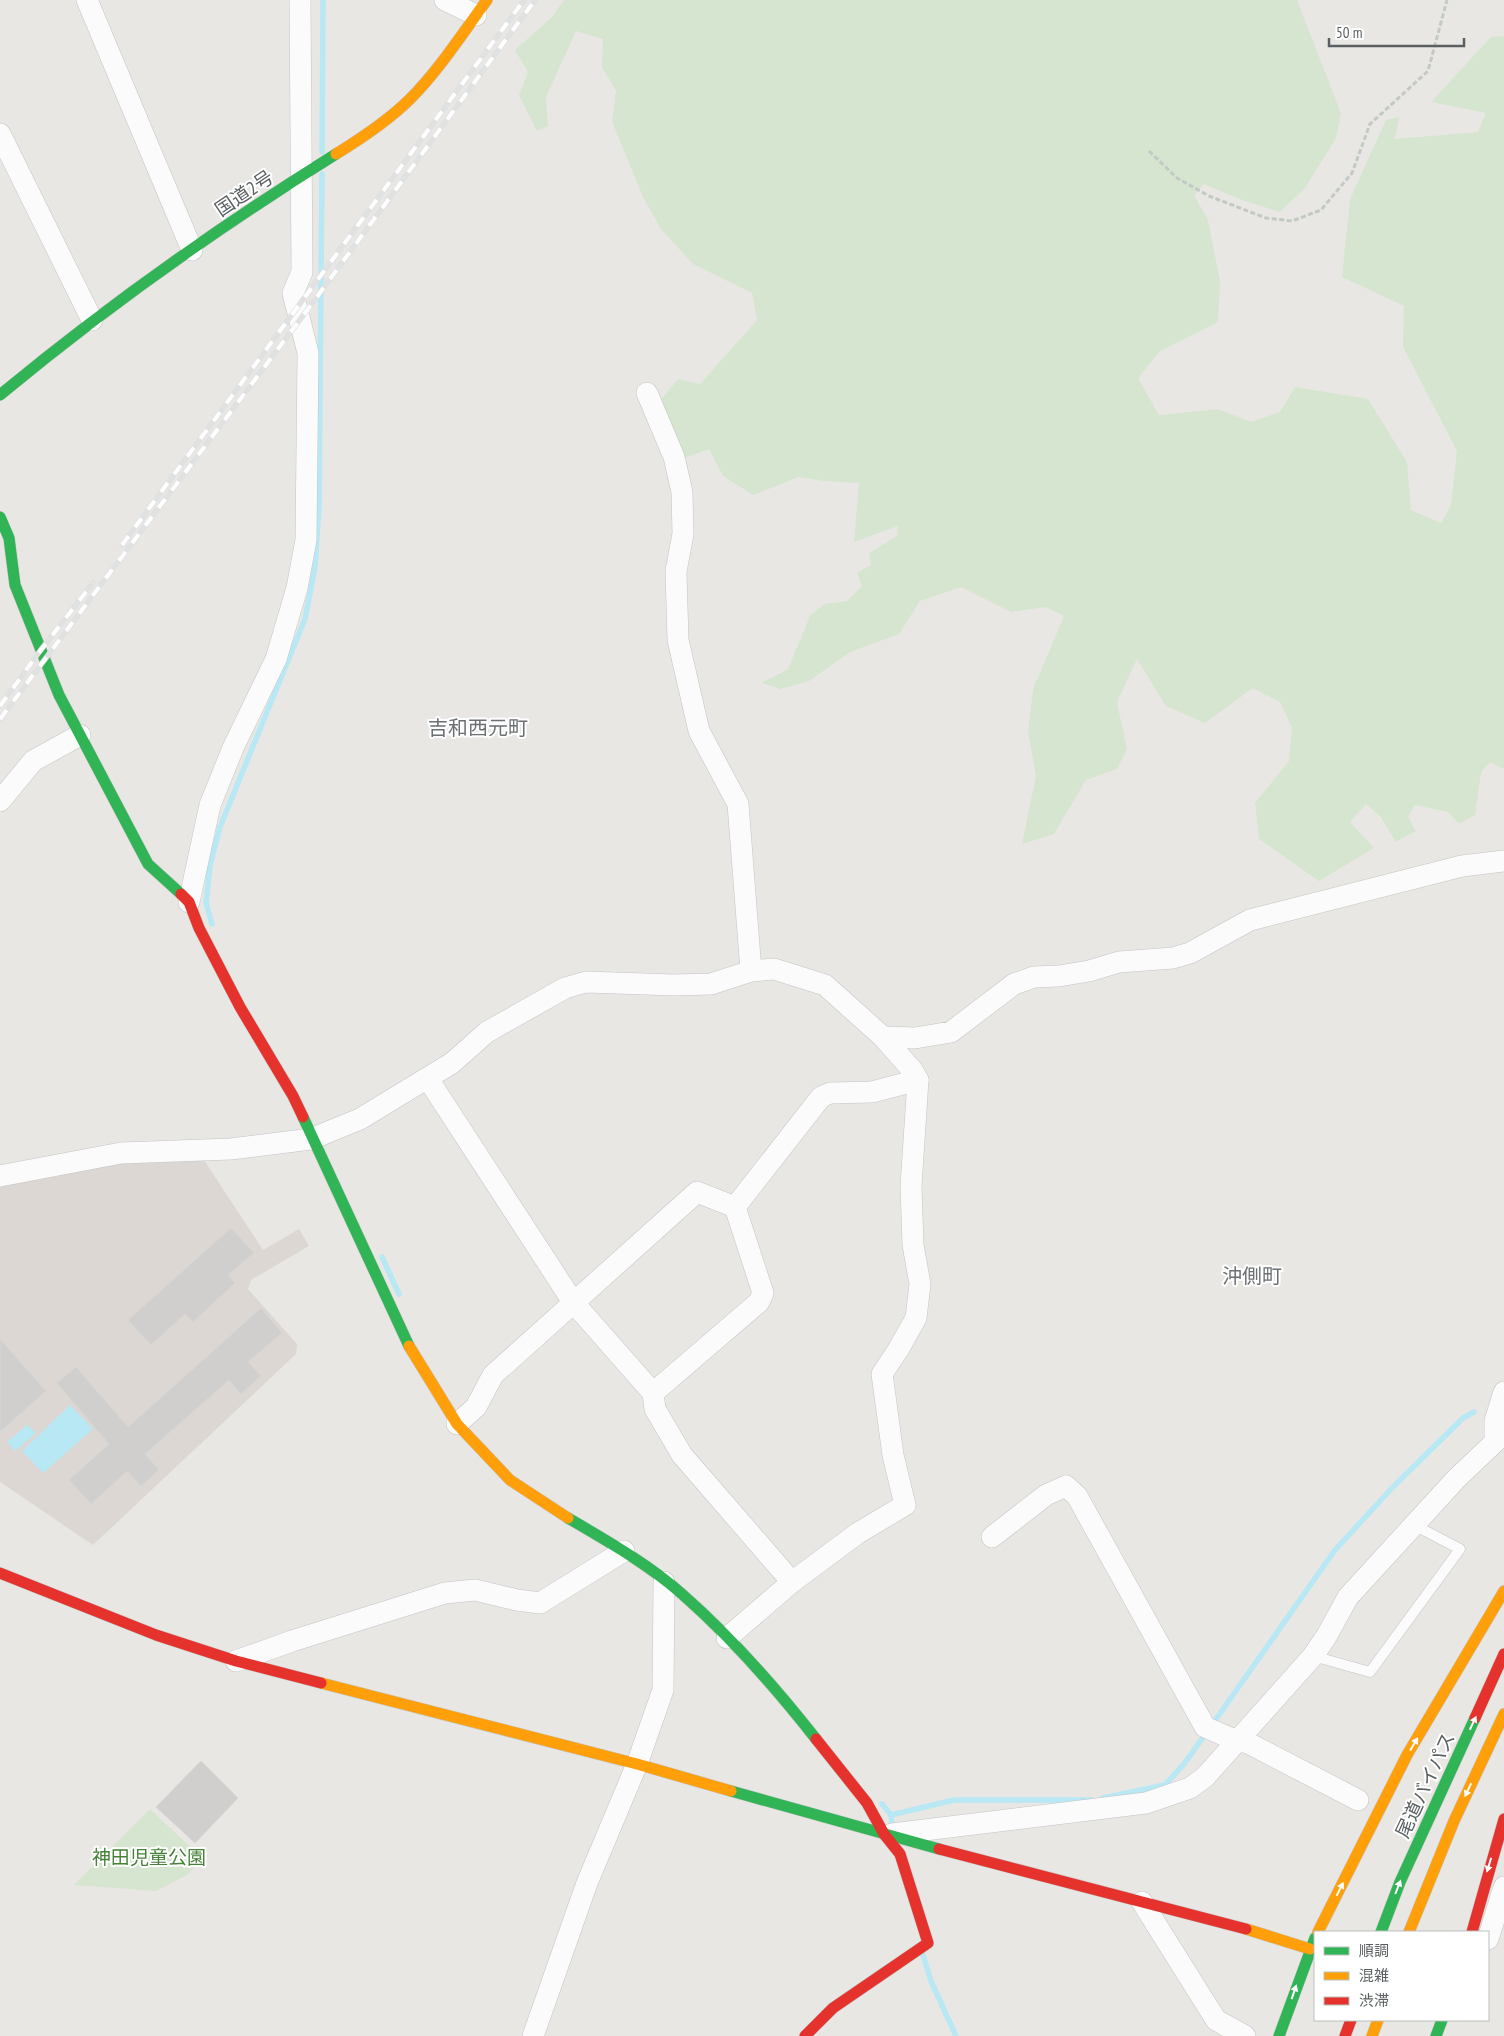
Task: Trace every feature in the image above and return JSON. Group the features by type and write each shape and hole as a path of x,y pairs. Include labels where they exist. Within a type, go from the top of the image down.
{"main road":[{"name":"国道2号","path":"0,395 92,320 305,173 382,123 432,76 482,8"},
{"path":"0,517 9,538 15,585 40,651 59,694 148,864 188,902 199,928 240,1007 293,1096 412,1353 457,1424 510,1480 550,1508 624,1552 682,1593 727,1638 800,1718 843,1770 867,1803 884,1834 900,1854 928,1943 833,2008 805,2036"},
{"path":"0,1573 156,1635 236,1662 637,1764 884,1834"},
{"path":"1320,1931 1407,1755 1504,1590"},
{"name":"尾道バイパス","path":"1381,1931 1400,1882 1504,1654"},
{"path":"1409,1931 1454,1821 1504,1714"},
{"path":"1472,1931 1504,1819"},
{"path":"920,1838 1142,1902 1254,1931 1314,1942"},
{"path":"1279,2036 1314,1945"},
{"path":"1346,2036 1351,2021"},
{"path":"1372,2036 1378,2021"},
{"path":"1436,2036 1442,2021"}],"street":[{"path":"87,0 192,250"},
{"path":"188,902 210,805 233,748 276,659 297,588 306,540 308,353 293,294 302,272 305,173 300,0"},
{"path":"445,0 482,8"},
{"path":"0,134 92,320"},
{"path":"647,393 674,457 682,492 683,534 676,572 678,640 699,731 738,804 751,971"},
{"path":"0,801 34,761 80,735"},
{"path":"883,1037 915,1038 951,1032 1014,984 1034,977 1059,976 1082,972 1119,962 1173,958 1190,953 1250,920 1462,866 1504,861"},
{"path":"0,1176 121,1153 231,1149 312,1138 360,1119 452,1063 487,1032 565,988 586,982 674,985 711,984 751,971 774,970 825,985 883,1037 913,1071 918,1080 910,1186 913,1245 920,1284 916,1318 882,1374 893,1455 905,1505 858,1533 792,1582 727,1638"},
{"path":"428,1079 573,1302 653,1393 655,1409 682,1455 792,1582"},
{"path":"735,1207 821,1097 830,1092 872,1092 918,1080"},
{"path":"457,1424 476,1407 493,1375 697,1192 735,1207"},
{"path":"653,1393 759,1302 763,1293 735,1207"},
{"path":"884,1834 920,1838 1146,1804 1190,1788 1205,1777 1313,1656 1348,1597 1458,1478 1500,1445 1494,1421 1504,1392"},
{"path":"992,1537 1046,1496 1066,1486 1077,1496 1205,1726 1286,1761 1358,1800"},
{"path":"236,1662 292,1641 445,1594 475,1590 517,1600 540,1603 624,1552"},
{"path":"533,2036 587,1883 637,1764 663,1690 664,1582"},
{"path":"1489,1936 1504,1887"},
{"path":"1142,1902 1216,2020 1245,2036"},
{"path":"1450,2021 1450,2036"}],"lane":[{"path":"1313,1656 1370,1672 1460,1549 1414,1526"}],"path":[{"path":"1149,151 1177,178 1210,196 1266,218 1292,221 1321,210 1352,174 1370,124 1428,71 1447,0"}],"shaded area":[{"path":"200,1154 263,1250 299,1229 309,1246 251,1280 248,1289 297,1344 296,1354 93,1545 0,1482 0,1182 121,1158"}],"green space":[{"path":"564,0 1297,0 1341,113 1336,138 1305,188 1280,212 1242,200 1204,184 1194,195 1208,220 1220,281 1218,322 1160,351 1138,378 1159,415 1218,409 1251,422 1280,412 1295,387 1368,399 1407,462 1411,510 1441,523 1451,505 1457,451 1403,347 1404,306 1342,277 1350,199 1386,120 1399,117 1395,139 1478,132 1486,113 1431,102 1491,37 1504,36 1504,769 1490,762 1481,772 1475,815 1459,824 1448,812 1415,805 1408,817 1416,831 1396,842 1380,816 1366,804 1350,822 1374,848 1319,881 1259,839 1255,803 1289,761 1292,728 1280,702 1253,688 1205,723 1166,706 1137,659 1117,702 1127,749 1117,769 1086,780 1054,834 1022,844 1036,776 1028,732 1033,689 1064,616 1046,607 1011,612 961,587 920,601 899,634 850,652 809,681 780,689 762,683 788,669 810,616 824,604 847,601 862,586 857,573 871,565 869,553 897,536 898,526 854,542 859,483 799,477 753,495 723,476 709,449 682,459 653,409 678,379 700,384 757,320 752,293 693,264 661,229 643,197 612,122 616,91 602,67 603,39 576,31 546,97 548,126 537,131 519,95 528,72 515,50 552,17"},
{"name":"神田児童公園","path":"150,1809 202,1858 187,1875 156,1891 74,1885"}],"water":[{"path":"70,1405 93,1429 43,1473 22,1451"},
{"path":"27,1425 36,1433 15,1451 7,1442"}],"building":[{"path":"231,1228 254,1253 228,1275 235,1283 193,1322 185,1314 151,1345 128,1320"},
{"path":"261,1308 282,1333 248,1362 261,1376 241,1394 229,1380 145,1454 159,1470 141,1486 127,1471 91,1504 69,1480 109,1444 57,1383 76,1367 128,1427"},
{"path":"0,1339 46,1391 0,1432"},
{"path":"201,1761 238,1798 195,1843 156,1807"}],"waterway":[{"path":"322,152 323,0"},
{"path":"212,924 206,903 210,865 220,827 305,619 315,567 319,507 322,174"},
{"path":"382,1257 399,1294"},
{"path":"1214,1722 1335,1550 1392,1488 1463,1418 1474,1412"},
{"path":"1103,1798 1165,1785 1184,1764 1204,1736"},
{"path":"891,1815 954,1800 1092,1800"},
{"path":"882,1804 891,1815 892,1824"},
{"path":"923,1955 931,1981 956,2036"}],"railway":[{"path":"122,545 524,0"},
{"path":"0,719 308,309 535,0"},
{"path":"0,706 93,583"}],"traffic: fast":[{"path":"0,395 122,299 206,239 336,154"},
{"path":"0,517 9,538 15,585 59,695 148,864 181,894"},
{"path":"303,1117 409,1346"},
{"path":"568,1518 641,1563 682,1594 752,1664 816,1739"},
{"path":"1381,1931 1400,1882 1475,1718"},
{"path":"731,1791 939,1849"},
{"path":"1279,2036 1314,1941"},
{"path":"1436,2036 1442,2021"}],"traffic: slow":[{"path":"336,154 393,115 421,88 441,64 487,0"},
{"path":"409,1346 457,1424 510,1480 568,1518"},
{"path":"1319,1931 1407,1755 1504,1591"},
{"path":"321,1683 637,1764 731,1791"},
{"path":"1409,1931 1454,1821 1504,1714"},
{"path":"1246,1929 1310,1949"},
{"path":"1372,2036 1378,2021"}],"traffic: jam":[{"path":"181,894 189,902 199,928 240,1007 293,1096 303,1117"},
{"path":"0,1573 156,1635 236,1661 321,1683"},
{"path":"1475,1718 1504,1654"},
{"path":"805,2036 833,2008 928,1943 900,1854 884,1834 867,1803 816,1739"},
{"path":"1472,1931 1504,1819"},
{"path":"939,1849 1246,1929"},
{"path":"1345,2036 1351,2021"}],"district":[{"name":"吉和西元町","path":"478,728"},
{"name":"沖側町","path":"1252,1276"}]}
